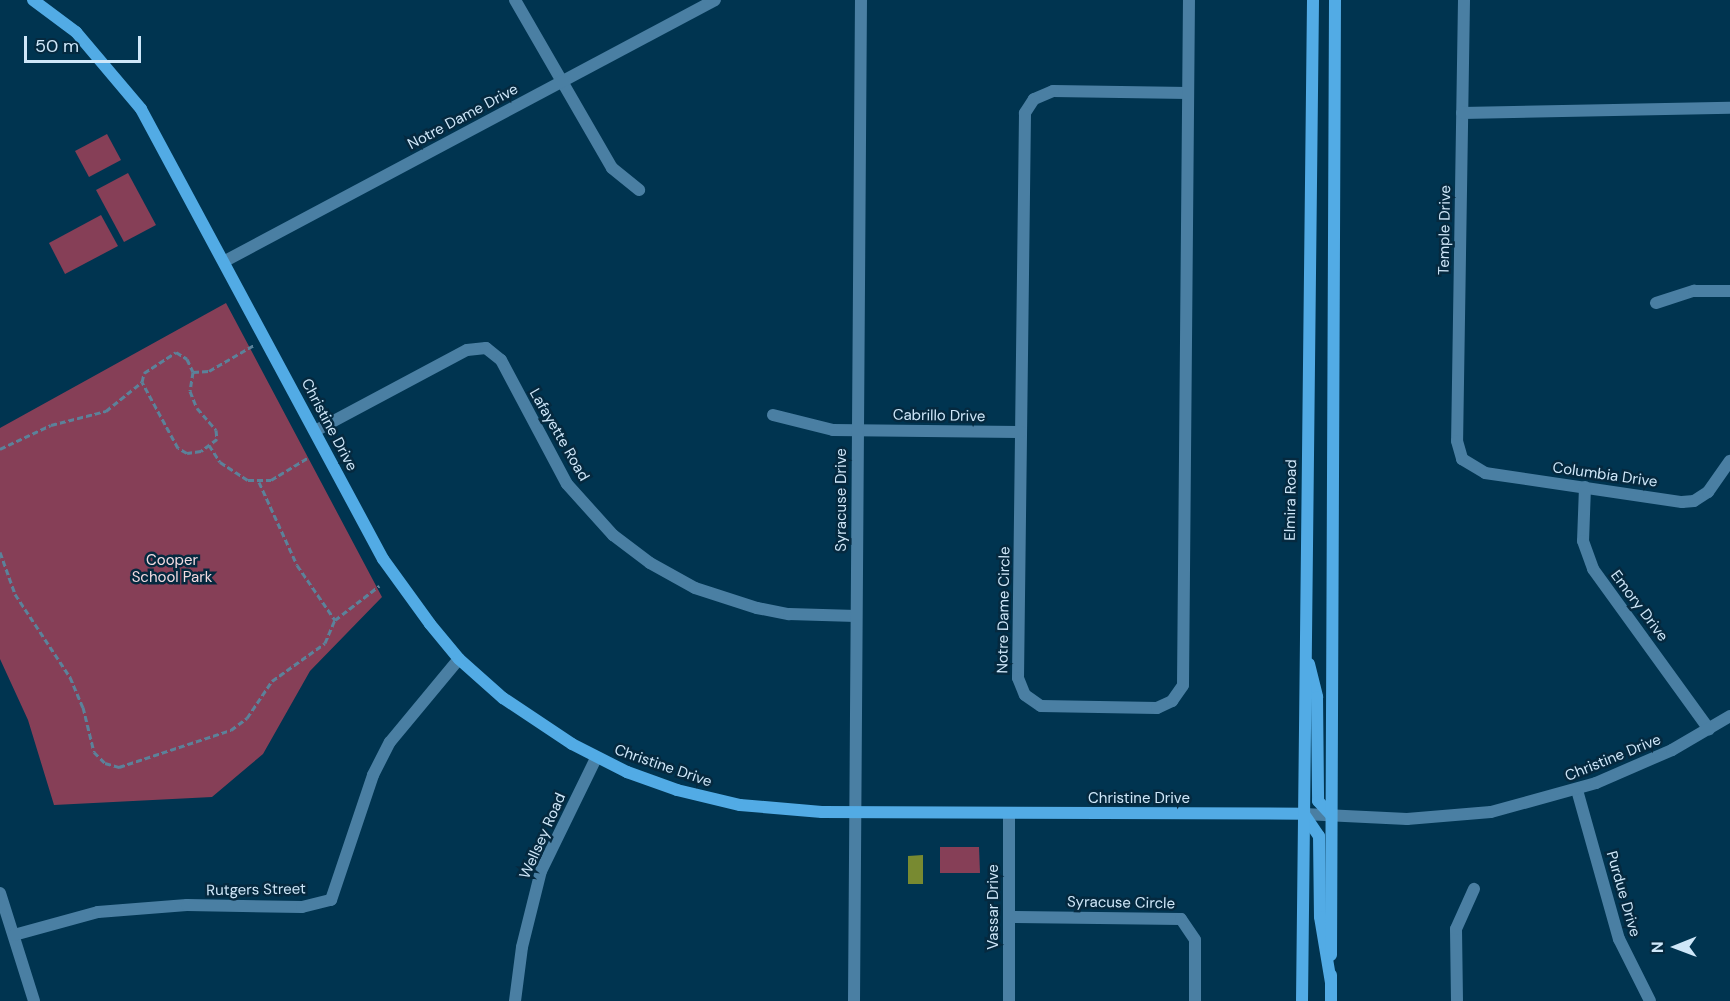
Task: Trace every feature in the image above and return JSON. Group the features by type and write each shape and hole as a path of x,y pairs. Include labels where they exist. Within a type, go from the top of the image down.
{"main road":[{"name":"Christine Drive","path":"33,0 76,32 141,109 225,261 383,559 459,659 544,727 596,758 677,790 723,802 789,811 1304,814"},
{"name":"Elmira Road","path":"1302,1001 1312,0"},
{"path":"1331,1001 1335,0"},
{"path":"1304,642 1317,697 1317,801 1331,815"},
{"path":"1304,814 1319,836 1320,917 1331,983"}],"street":[{"path":"515,0 612,168 639,190"},
{"name":"Notre Dame Drive","path":"225,261 715,0"},
{"name":"Syracuse Drive","path":"854,1001 861,0"},
{"name":"Notre Dame Circle","path":"1188,93 1053,91 1039,95 1027,108 1023,123 1018,678 1022,691 1032,702 1046,707 1165,705 1180,691 1184,675 1189,0"},
{"name":"Temple Drive","path":"1462,459 1457,441 1464,0"},
{"path":"1462,113 1730,108"},
{"path":"1656,303 1694,291 1730,291"},
{"name":"Lafayette Road","path":"315,431 467,350 486,348 501,360 567,484 613,535 650,563 695,588 757,608 789,614 856,616"},
{"name":"Cabrillo Drive","path":"773,415 802,425 857,430 1021,432"},
{"name":"Columbia Drive","path":"1462,459 1472,469 1485,473 1694,501 1708,492 1730,460"},
{"name":"Emory Drive","path":"1585,487 1583,542 1593,569 1709,729"},
{"name":"Rutgers Street","path":"14,935 98,912 187,905 302,907 331,900 373,775 386,750 409,715 459,659"},
{"name":"Christine Drive","path":"1304,814 1463,816 1577,790 1651,760 1730,716"},
{"name":"Wellsey Road","path":"515,1001 522,947 542,871 596,758"},
{"name":"Purdue Drive","path":"1577,790 1618,939 1650,1001"},
{"name":"Vassar Drive","path":"1009,814 1009,1001"},
{"path":"1457,1001 1456,929 1474,889"},
{"path":"0,893 34,1001"},
{"name":"Syracuse Circle","path":"1009,917 1181,919 1196,940 1195,1001"}],"path":[{"path":"193,372 209,371 266,338"},
{"path":"0,449 51,425 106,411 142,382 144,373 176,352 187,359 193,372 190,391 197,408 216,430 217,439 201,451 187,453 177,448 142,382"},
{"path":"209,445 232,473 259,482 287,473 309,457"},
{"path":"259,482 297,565 335,620"},
{"path":"0,552 15,594 69,677 82,707 94,752 105,763 119,767 231,730 248,718 272,681 325,643 335,620 379,586"}],"green space":[{"path":"107,134 121,160 89,177 75,151"},
{"path":"128,173 156,225 124,242 96,190"},
{"path":"101,215 118,246 65,274 49,243"},
{"name":"Cooper School Park","path":"226,303 382,597 310,671 263,754 212,797 54,805 28,720 0,659 0,428"},
{"path":"940,847 979,847 980,873 940,873"}],"shaded area":[{"path":"923,855 923,884 908,884 908,856"}]}
